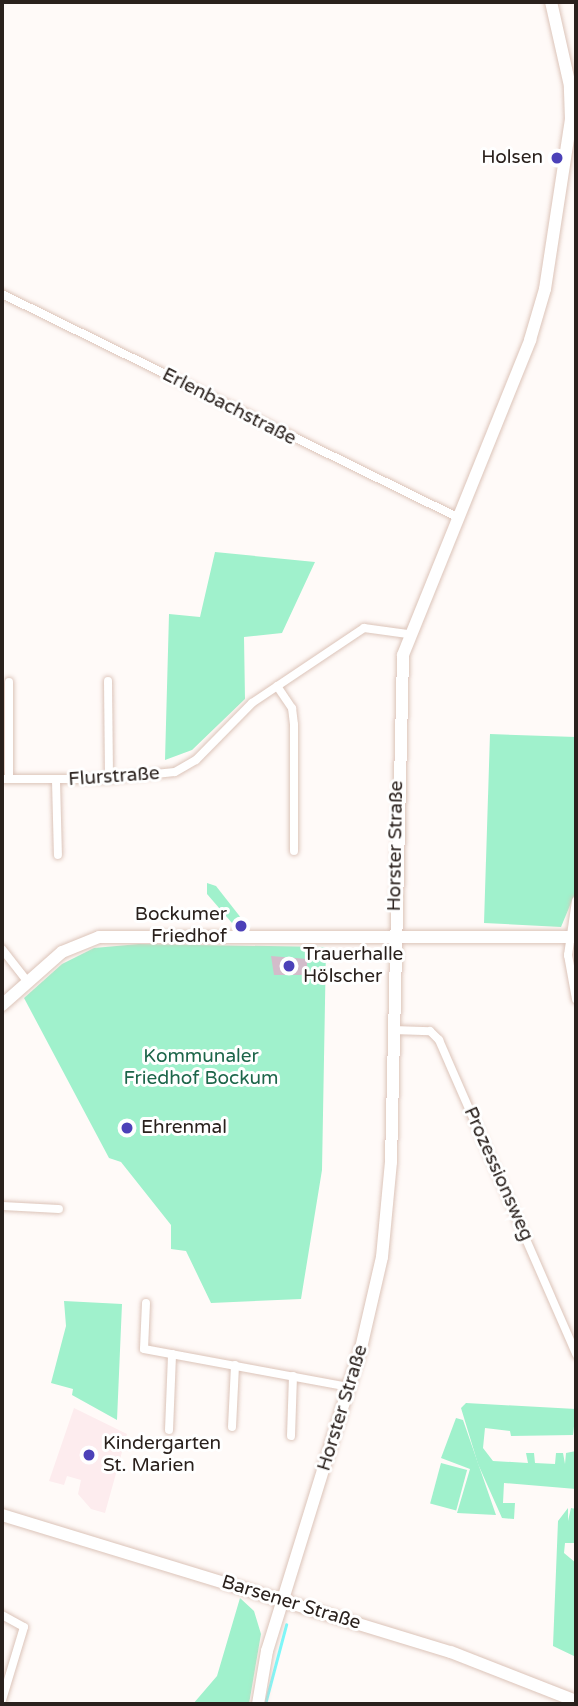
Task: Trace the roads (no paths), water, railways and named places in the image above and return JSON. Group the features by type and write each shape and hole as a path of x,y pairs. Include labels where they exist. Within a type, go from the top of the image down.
{"street":[{"name":"Horster Straße","path":"258,1704 284,1601 350,1387 373,1301 387,1217 400,677 408,634 530,340 551,257 571,103 551,2"},
{"name":"Erlenbachstraße","path":"2,294 457,517"},
{"name":"Flurstraße","path":"5,779 109,779 175,772 197,760 252,702 364,628 408,634"},
{"path":"108,681 109,779"},
{"path":"5,779 9,682"},
{"path":"278,686 292,708 294,725 294,851"},
{"path":"56,781 58,855"},
{"path":"576,901 570,983 576,999"},
{"path":"2,1005 62,952 99,937 573,937"},
{"path":"2,949 27,981"},
{"name":"Prozessionsweg","path":"393,1030 430,1031 439,1040 576,1354"},
{"path":"2,1206 59,1209"},
{"path":"146,1303 144,1349 350,1387"},
{"path":"169,1430 172,1354"},
{"path":"232,1427 235,1366"},
{"path":"291,1436 293,1376"},
{"name":"Barsener Straße","path":"2,1515 489,1665 576,1701"},
{"path":"2,1615 24,1627 2,1700"}],"waterway":[{"path":"265,1704 286,1625"}],"place":[{"name":"Holsen","path":"557,158"},
{"name":"Bockumer Friedhof","path":"241,926"},
{"name":"Trauerhalle Hölscher","path":"289,966"},
{"name":"Ehrenmal","path":"127,1128"},
{"name":"Kindergarten St. Marien","path":"89,1455"}],"park label":[{"name":"Kommunaler Friedhof Bockum","path":"201,1068"}]}
